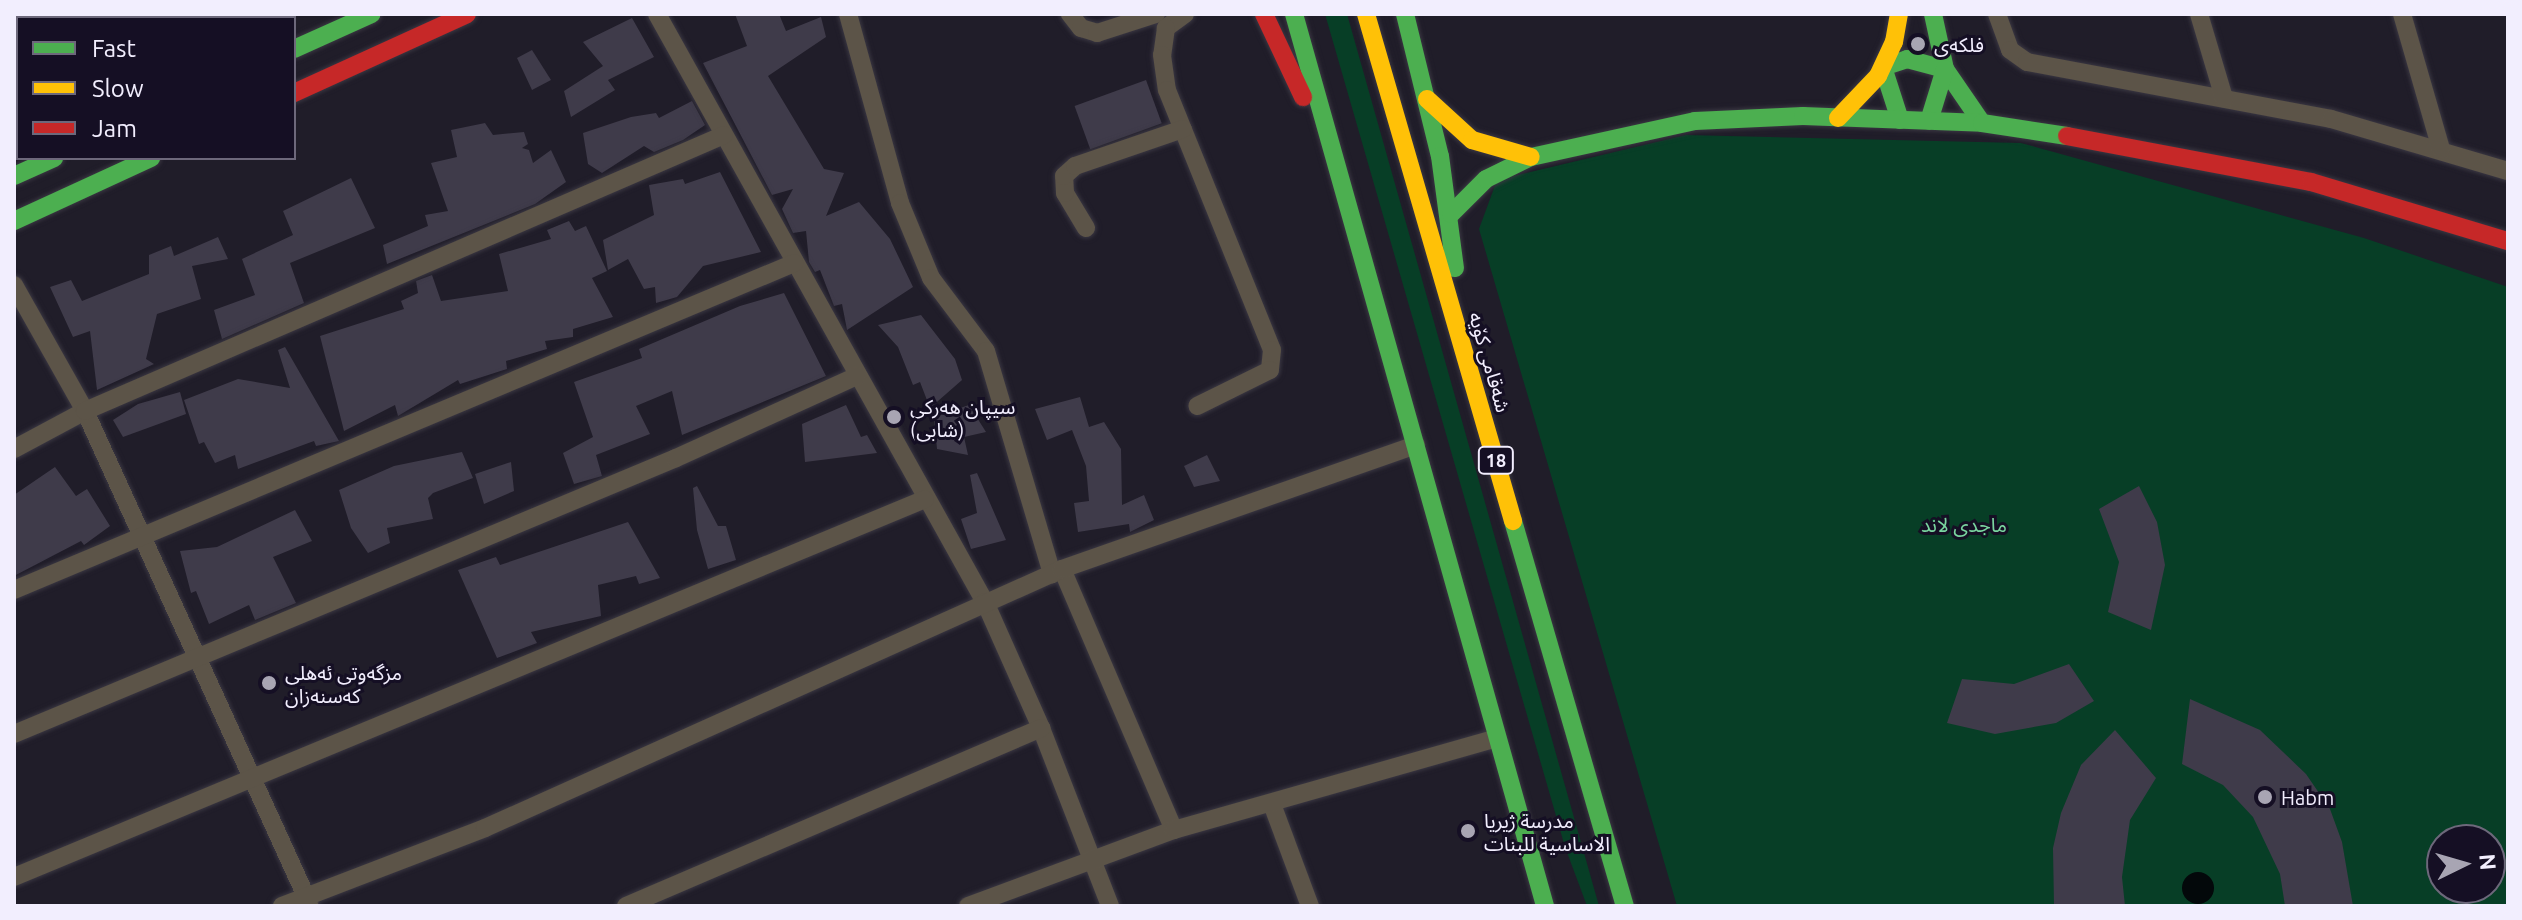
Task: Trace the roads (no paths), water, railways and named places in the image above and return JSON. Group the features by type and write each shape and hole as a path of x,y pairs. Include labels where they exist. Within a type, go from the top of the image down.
{"main road":[{"path":"296,48 372,14"},
{"path":"296,92 467,14"},
{"path":"1264,14 1332,149"},
{"path":"1294,14 1416,445 1494,739 1545,906"},
{"name":"شەقامی کۆیە","path":"1366,14 1625,906"},
{"path":"1405,14 1451,214 1459,333"},
{"path":"1838,118 1883,67 1899,14"},
{"path":"1933,14 1945,69 1982,123"},
{"path":"1883,67 1920,59 1945,69"},
{"path":"1883,67 1900,120"},
{"path":"1929,121 1945,69"},
{"path":"1427,99 1472,140 1531,157"},
{"path":"1451,214 1486,179 1531,157 1695,121 1838,118 1982,123 2250,167 2387,202 2508,241"},
{"path":"14,176 50,160"},
{"path":"14,221 147,160"}],"street":[{"path":"657,14 985,602 1041,728 1110,906"},
{"path":"848,14 900,203 931,278 986,351 1057,572 1174,830"},
{"path":"1070,14 1081,28 1097,33 1156,14"},
{"path":"1185,14 1166,28 1162,55 1167,90 1272,350 1270,370 1197,406"},
{"path":"1997,14 2006,44 2027,62 2224,98 2441,149 2508,171"},
{"path":"2199,14 2224,98"},
{"path":"2402,14 2441,149"},
{"path":"1086,228 1065,193 1064,176 1075,166 1183,129"},
{"path":"14,449 85,411 724,135"},
{"path":"14,590 794,263"},
{"path":"14,285 85,411 308,901"},
{"path":"14,734 857,376"},
{"path":"282,906 308,901 485,828 1057,572 1416,445"},
{"path":"14,877 925,499"},
{"path":"626,906 1041,728"},
{"path":"968,906 1174,830 1494,739"},
{"path":"1272,804 1310,906"}],"place":[{"name":"فلکەی","path":"1918,44"},
{"name":"سیپان هەرکی (شابی)","path":"894,417"},
{"name":"مزگەوتی ئەهلی کەسنەزان","path":"269,683"},
{"name":"Habm","path":"2265,797"},
{"name":"مدرسة ژيريا الاساسية للبنات","path":"1468,831"}],"park label":[{"name":"ماجدی لاند","path":"1964,524"}]}
